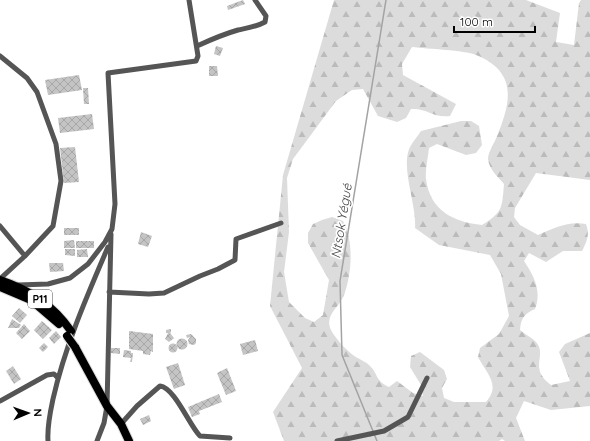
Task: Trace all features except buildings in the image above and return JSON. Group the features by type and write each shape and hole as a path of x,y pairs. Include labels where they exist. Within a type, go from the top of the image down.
{"main road":[{"name":"P11","path":"0,280 15,285 44,302 63,320 69,333 107,396 115,415"},
{"name":"P11","path":"0,287 25,296 38,305 69,333"},
{"name":"P11","path":"76,344 107,406 121,424 129,441"}],"street":[{"path":"97,441 104,423 107,406 110,244 115,204 108,73 196,61 198,56 197,46 189,0"},
{"path":"197,46 211,39 237,30 256,27 264,22 266,16 255,0"},
{"path":"0,56 32,84 58,150 61,181 56,218 48,232 26,256 0,280"},
{"path":"109,292 148,294 164,293 200,276 218,270 235,260 236,240 281,223"},
{"path":"0,226 26,256"},
{"path":"15,285 48,284 70,278 88,264 105,242 112,229"},
{"path":"48,441 48,422 58,378 79,317 110,244"},
{"path":"0,401 47,375 54,374 58,378"},
{"path":"337,441 384,431 408,417 427,378"},
{"path":"121,424 158,387 164,387 172,395 200,436 230,438 223,441"}],"green space":[{"path":"334,0 526,0 560,13 556,42 574,45 579,3 581,0 590,0 590,180 536,173 515,208 514,217 520,225 538,235 567,224 586,224 588,231 587,238 582,251 563,251 546,262 529,253 524,261 534,278 538,296 535,309 524,317 521,322 520,330 535,341 539,346 540,372 544,379 551,385 570,381 559,352 565,344 590,333 590,406 551,410 524,401 516,418 525,441 505,441 502,439 499,441 284,441 273,412 302,368 270,306 283,175","holes":["412,47 455,51 476,55 490,62 499,70 505,79 508,89 506,111 488,159 492,169 504,184 503,199 498,213 482,225 462,221 445,213 432,199 428,190 426,179 429,148 437,144 466,155 476,153 482,145 479,126 471,121 461,121 421,131 411,145 407,155 415,228 439,245 490,255 501,274 509,316 499,334 480,348 478,357 488,374 492,385 490,396 486,402 454,402 444,398 442,388 447,379 444,370 420,352 411,356 410,367 421,385 423,396 413,393 397,381 389,387 381,382 366,362 350,353 338,340 331,330 329,320 342,300 349,277 351,257 350,247 347,229 343,221 332,217 322,220 313,224 308,233 308,243 329,280 323,315 314,322 305,318 289,302 284,272 289,232 287,178 293,159 336,101 352,90 363,89 378,116 397,122 406,118 411,109 422,110 439,116 450,116 456,104 403,75 402,64"]}],"waterway":[{"name":"Ntsok Yégué","path":"377,441 342,355 340,281 386,0"}]}
